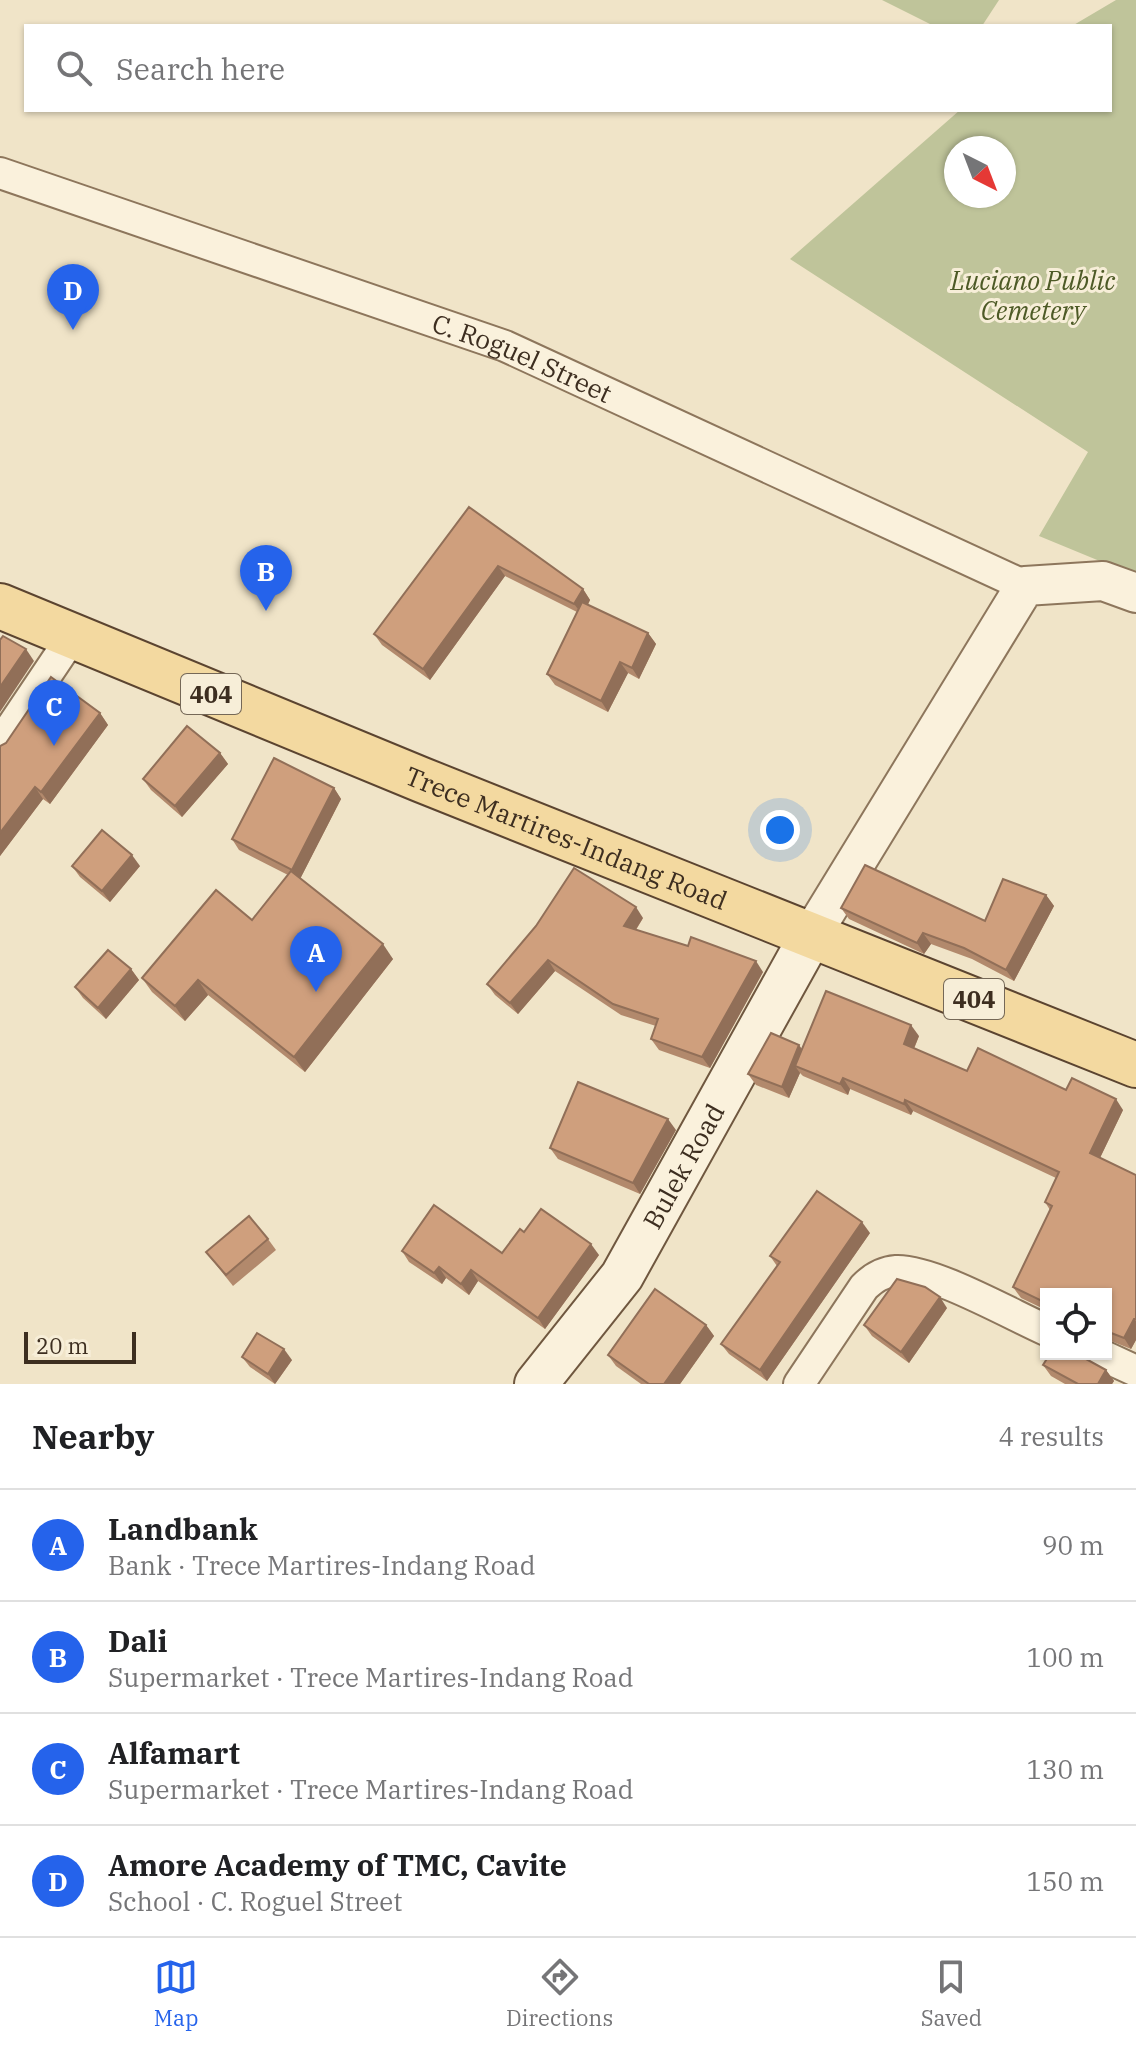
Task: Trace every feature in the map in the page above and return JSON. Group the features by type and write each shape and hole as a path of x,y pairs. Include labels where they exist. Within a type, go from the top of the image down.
{"main road":[{"name":"Trece Martires-Indang Road","path":"0,606 1136,1065"},
{"name":"Bulek Road","path":"536,1384 622,1276 812,934"}],"street":[{"name":"C. Roguel Street","path":"0,173 505,346 1025,586"},
{"path":"812,934 1025,586 1103,581 1136,593"},
{"path":"0,744 72,637"},
{"path":"799,1384 851,1302 876,1276 896,1271 940,1282 1040,1327"},
{"path":"1112,1360 1136,1371"}],"green space":[{"path":"882,0 999,0 983,24 930,24"},
{"name":"Luciano Public Cemetery","path":"1116,0 1136,0 1136,576 1039,536 1088,452 790,259 958,112 1112,112 1112,24 1075,24"}],"building":[{"path":"469,507 583,589 574,604 498,566 423,669 374,634"},
{"path":"582,602 648,633 632,668 620,662 601,701 547,674"},
{"path":"3,636 26,649 0,687 0,640"},
{"path":"51,677 100,713 41,792 35,787 0,833 0,746 6,743"},
{"path":"187,726 220,753 175,806 143,779"},
{"path":"274,758 334,788 292,870 232,839"},
{"path":"102,830 132,855 102,891 72,866"},
{"path":"865,865 985,921 1003,879 1046,895 1006,970 964,948 923,933 917,943 841,908"},
{"path":"574,868 636,907 624,926 688,946 691,937 756,961 702,1057 651,1039 658,1019 613,1004 548,960 510,1003 487,984 536,926"},
{"path":"291,871 383,944 294,1057 198,980 175,1006 142,978 216,890 252,920"},
{"path":"108,950 131,969 98,1008 75,987"},
{"path":"826,991 911,1025 904,1044 967,1071 978,1048 1066,1090 1072,1078 1116,1099 1090,1153 1136,1175 1136,1319 1124,1338 1112,1333 1112,1288 1040,1288 1040,1300 1013,1287 1052,1206 1045,1202 1059,1172 905,1100 904,1104 843,1078 840,1084 795,1066"},
{"path":"771,1033 799,1045 782,1087 748,1074"},
{"path":"578,1082 668,1119 633,1183 550,1148"},
{"path":"817,1191 862,1222 760,1370 721,1344 780,1262 770,1256"},
{"path":"434,1205 502,1253 520,1229 524,1232 541,1209 591,1244 538,1318 471,1270 461,1284 439,1267 434,1273 402,1251"},
{"path":"249,1216 268,1239 226,1275 206,1252"},
{"path":"897,1279 925,1287 940,1297 901,1352 864,1325"},
{"path":"655,1289 706,1325 664,1384 649,1384 608,1355"},
{"path":"257,1333 284,1349 268,1374 242,1357"},
{"path":"1046,1360 1088,1360 1106,1370 1098,1384 1078,1384 1043,1365"}],"place":[{"name":"Amore Academy of TMC, Cavite","path":"73,330"},
{"name":"Dali","path":"266,611"},
{"name":"Alfamart","path":"54,746"},
{"name":"Landbank","path":"316,992"}]}
